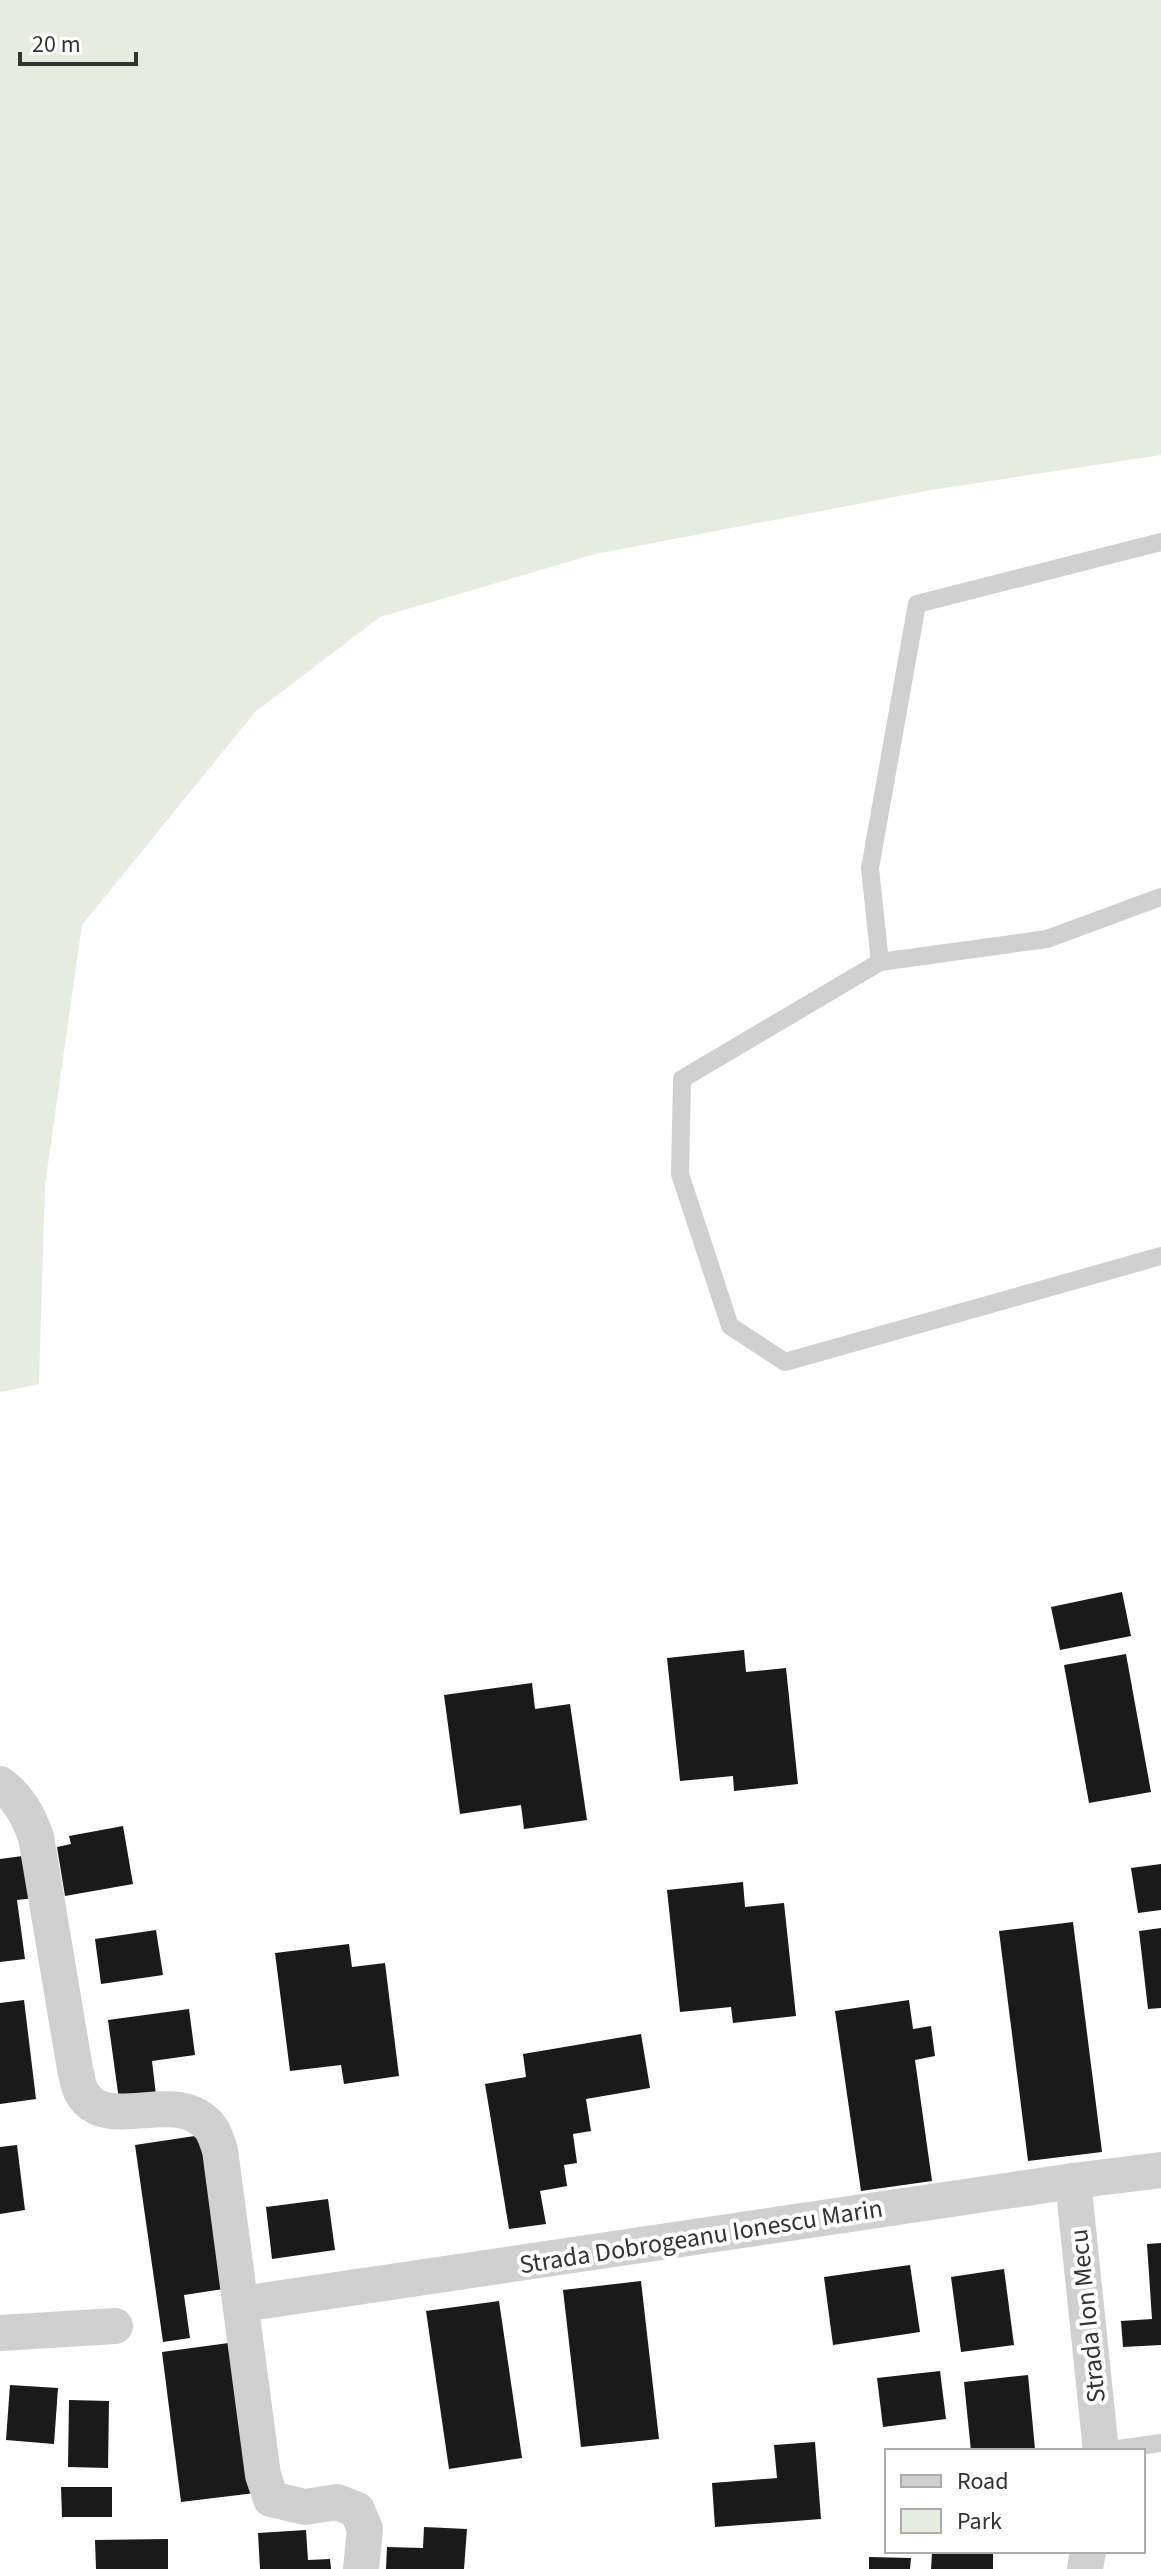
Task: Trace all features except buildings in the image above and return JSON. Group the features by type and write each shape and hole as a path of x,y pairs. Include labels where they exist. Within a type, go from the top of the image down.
{"street":[{"path":"0,1784 28,1813 36,1837 75,2069 82,2094 97,2108 118,2113 160,2107 195,2113 212,2128 220,2150 263,2475 271,2499 305,2507 337,2502 357,2510 365,2529 361,2569"},
{"name":"Strada Dobrogeanu Ionescu Marin","path":"242,2304 1161,2170"},
{"name":"Strada Ion Mecu","path":"1073,2181 1102,2449"},
{"path":"0,2333 115,2326"}],"lane":[{"path":"880,962 870,868 917,604 1161,542"},
{"path":"1161,897 1047,939 880,962 682,1079 680,1174 730,1326 785,1362 1161,1256"},
{"path":"1117,2449 1161,2443"}],"green space":[{"path":"0,0 1161,0 1161,455 931,490 595,554 380,617 255,712 82,925 45,1185 39,1384 0,1392"}]}
